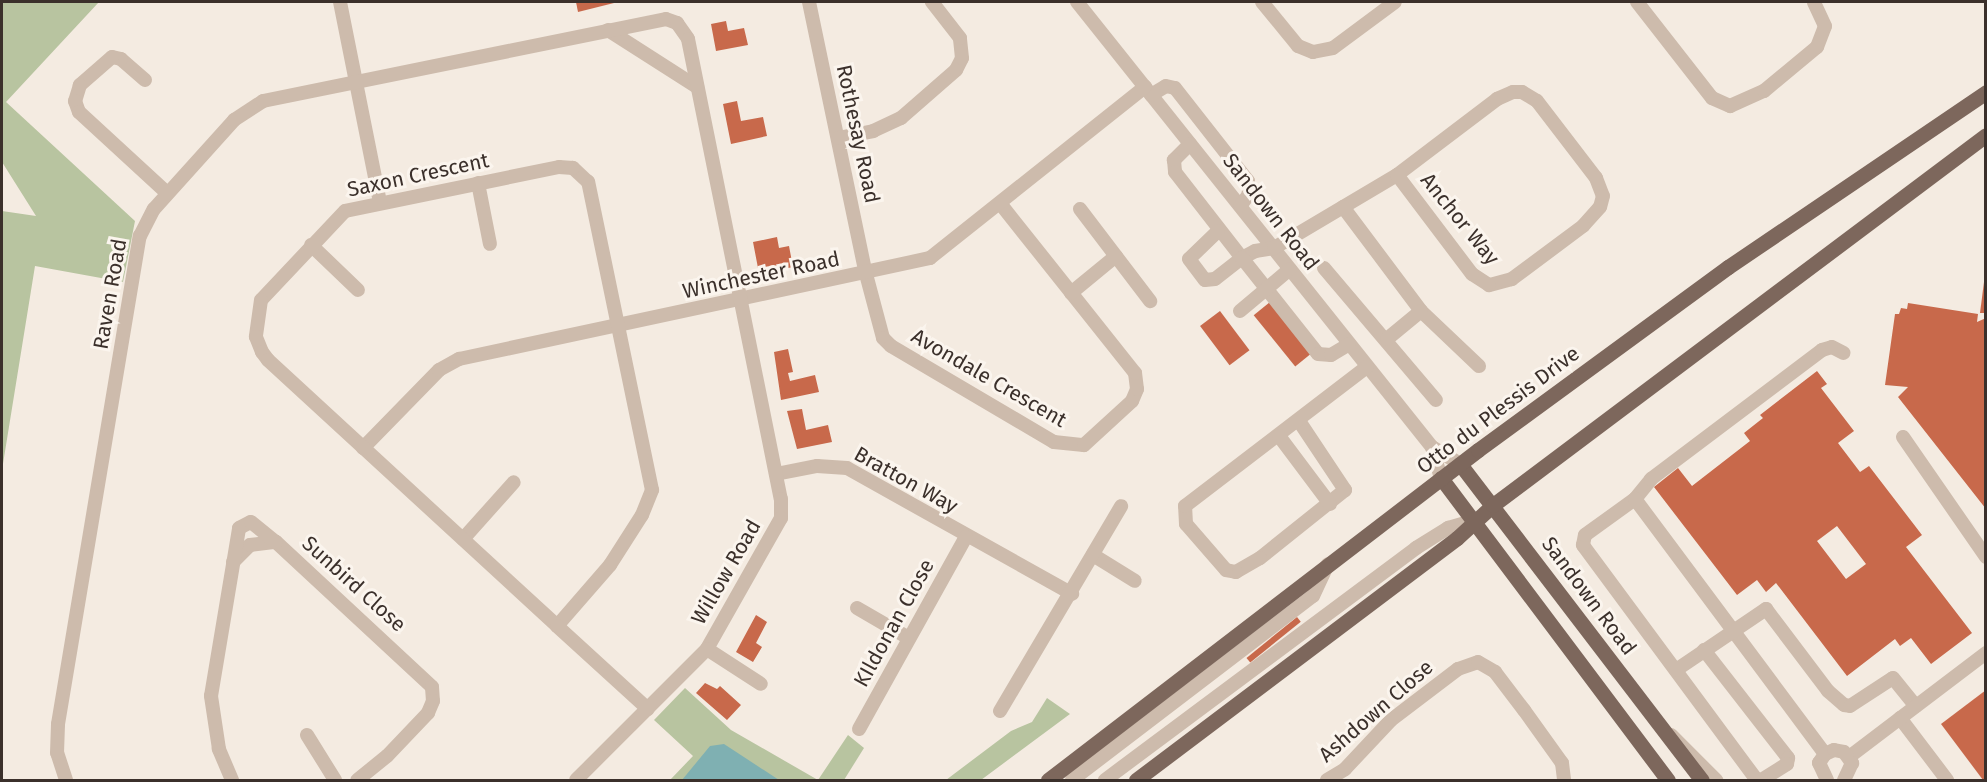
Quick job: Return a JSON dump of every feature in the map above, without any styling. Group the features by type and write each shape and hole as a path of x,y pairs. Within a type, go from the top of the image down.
{"main road":[{"name":"Otto du Plessis Drive","path":"1048,780 1460,464 1728,267 1986,92"},
{"path":"1136,780 1456,538 1493,505 1986,135"},
{"name":"Sandown Road","path":"1460,464 1702,780"},
{"name":"Sandown Road","path":"1442,478 1668,780"}],"street":[{"path":"340,2 380,203"},
{"name":"Rothesay Road","path":"809,2 866,274"},
{"path":"838,138 873,131 901,118 956,70 962,58 960,38 932,2"},
{"name":"Sandown Road","path":"1077,2 1432,447 1460,464"},
{"path":"1262,2 1298,46 1313,52 1333,48 1395,2"},
{"path":"1637,2 1712,98 1730,106 1764,91 1817,47 1825,26 1814,2"},
{"name":"Raven Road","path":"66,780 57,753 58,724 140,236 167,193 248,108 264,101 661,19 677,23 688,39 739,300"},
{"path":"608,30 697,87"},
{"path":"145,80 120,59 112,57 80,85 75,101 79,112 167,193"},
{"path":"1148,91 1172,86 1202,122 1239,168 1250,190 1241,205"},
{"name":"Winchester Road","path":"363,448 452,361 866,274 930,258 1148,91"},
{"name":"Anchor Way","path":"1218,231 1189,259 1205,280 1215,279 1255,251 1274,248 1397,175 1497,99 1522,92 1537,101 1596,178 1603,196 1600,207 1583,226 1512,279 1494,285 1472,274 1397,175"},
{"path":"1202,122 1174,160 1173,167 1218,231 1320,356 1331,355 1349,344"},
{"name":"Saxon Crescent","path":"557,626 610,566 642,516 651,490 619,326 584,176 566,166 345,212 311,244 264,295 258,309 255,337 268,360 363,448 463,539 557,626 648,709"},
{"path":"1222,184 1239,168"},
{"path":"478,183 490,244"},
{"name":"Avondale Crescent","path":"866,274 879,328 891,346 1054,442 1076,447 1091,442 1132,401 1137,383 1133,369 1000,203"},
{"path":"1343,207 1422,311 1479,366"},
{"path":"1080,209 1150,301"},
{"path":"311,244 358,290"},
{"path":"1071,293 1116,256"},
{"path":"1324,268 1387,339 1436,400"},
{"path":"1240,311 1290,269"},
{"name":"Willow Road","path":"576,780 706,649 778,527 782,508 739,300"},
{"path":"1387,339 1422,311"},
{"path":"1704,650 1787,757 1786,764 1756,779 1582,542 1585,535 1635,499 1652,479 1822,350 1832,347 1844,353"},
{"path":"1299,421 1345,486 1343,493 1260,558 1236,572 1220,567 1186,524 1185,506 1367,367"},
{"path":"1279,436 1330,504"},
{"path":"1903,437 1986,557"},
{"name":"Sandown Road","path":"1432,447 1442,478"},
{"name":"Bratton Way","path":"776,474 817,466 847,468 1010,562 1072,594"},
{"path":"463,539 514,482"},
{"path":"1635,499 1825,753 1823,777 1807,780"},
{"path":"1000,711 1072,594 1121,506"},
{"path":"1105,780 1416,548 1448,528 1473,521"},
{"path":"232,780 217,740 211,696 233,562 244,523 256,524 276,542"},
{"name":"KIldonan Close","path":"859,729 907,638 966,537"},
{"name":"Sunbird Close","path":"233,562 250,545 276,542 432,687 433,701 428,713 387,756 357,780"},
{"path":"1093,555 1135,581"},
{"path":"1072,780 1313,596 1328,564"},
{"path":"857,608 907,638"},
{"path":"1676,670 1766,609 1828,691 1844,705 1850,705 1893,678 1916,706"},
{"path":"706,649 761,684"},
{"path":"1849,757 1986,653"},
{"name":"Ashdown Close","path":"1327,780 1345,769 1391,720 1458,669 1478,662 1495,672 1524,710 1562,763 1564,780"},
{"path":"1900,718 1947,780"},
{"path":"1665,731 1695,755 1716,780"},
{"path":"307,735 335,780"},
{"path":"1825,753 1838,750 1849,757 1852,770 1844,780"}],"green space":[{"path":"2,2 99,2 6,102 135,221 123,282 35,266 2,470 2,211 36,216 2,162"},
{"path":"685,688 731,730 818,780 670,780 693,756 654,720"},
{"path":"1047,698 1070,714 981,780 946,780 1011,731 1032,722"},
{"path":"848,735 864,748 844,780 818,780"}],"water":[{"path":"724,744 779,780 682,780 710,746"}],"building":[{"path":"576,2 614,2 614,3 578,12"},
{"path":"726,21 728,31 744,28 748,45 716,51 711,24"},
{"path":"737,101 741,121 763,117 767,136 731,144 723,104"},
{"path":"777,237 779,248 789,246 793,267 765,273 764,266 758,268 753,242"},
{"path":"1984,282 1986,282 1986,313 1980,313"},
{"path":"1270,302 1312,353 1295,367 1254,315"},
{"path":"1908,303 1978,314 1977,322 1986,318 1986,509 1898,397 1908,387 1885,385 1895,314 1899,314 1901,308 1907,309"},
{"path":"1220,311 1249,350 1230,365 1200,326"},
{"path":"788,349 793,372 788,373 790,381 815,375 819,392 781,400 774,352"},
{"path":"1817,371 1827,384 1821,388 1854,431 1838,443 1860,472 1869,466 1922,535 1906,547 1972,633 1931,664 1911,638 1900,646 1895,639 1847,676 1776,583 1766,592 1757,580 1737,595 1654,487 1678,468 1692,486 1750,441 1744,433 1763,418 1760,415","holes":["1837,526 1866,564 1846,579 1817,541"]},
{"path":"802,409 806,430 828,425 832,442 797,449 787,411"},
{"path":"756,615 767,622 756,643 762,647 753,662 736,652"},
{"path":"1297,617 1301,622 1250,663 1246,658"},
{"path":"705,683 717,689 720,686 741,705 727,720 696,693"},
{"path":"1986,690 1986,780 1983,780 1941,724"}]}
